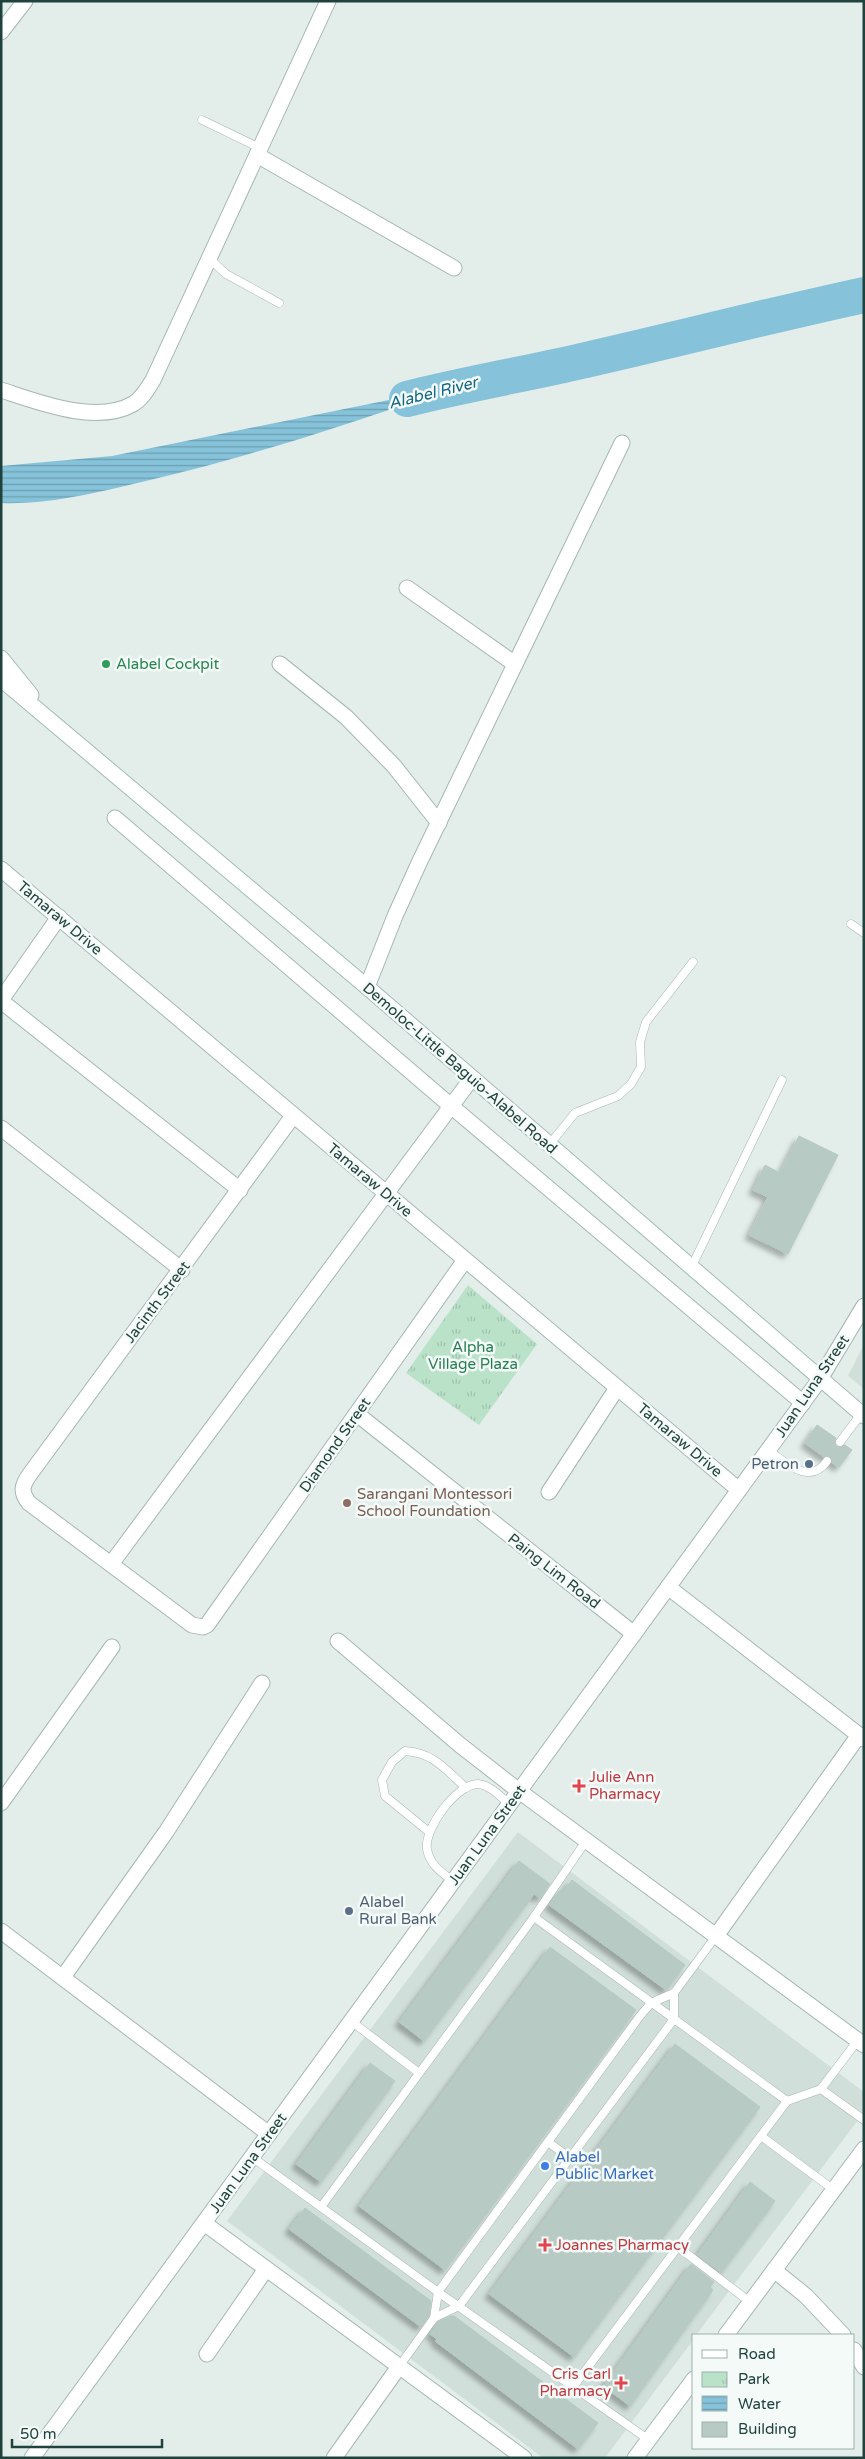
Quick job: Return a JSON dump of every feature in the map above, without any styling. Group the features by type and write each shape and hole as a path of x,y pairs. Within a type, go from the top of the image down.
{"street":[{"path":"1,32 25,1"},
{"path":"1,390 68,410 116,409 133,404 153,380 328,1"},
{"path":"259,152 454,268"},
{"path":"367,987 395,916 515,664 564,568 622,443"},
{"path":"407,588 515,664"},
{"name":"Demoloc-Little Baguio-Alabel Road","path":"1,658 54,724"},
{"path":"280,664 346,717 394,766 440,823"},
{"name":"Demoloc-Little Baguio-Alabel Road","path":"1,679 367,987 862,1415"},
{"path":"115,818 451,1106 803,1402"},
{"name":"Tamaraw Drive","path":"1,869 739,1490"},
{"path":"59,917 1,1000 240,1190"},
{"path":"111,1564 472,1078"},
{"name":"Jacinth Street","path":"111,1564 29,1503 22,1489 30,1474 294,1116"},
{"path":"1,1128 182,1270"},
{"name":"Diamond Street","path":"111,1564 192,1625 203,1627 211,1621 465,1260"},
{"name":"Juan Luna Street","path":"32,2458 820,1379 864,1306"},
{"path":"549,1492 617,1388"},
{"name":"Paing Lim Road","path":"357,1414 634,1634"},
{"path":"668,1588 861,1737 716,1936"},
{"path":"338,1641 460,1745 498,1784 519,1791 861,2042"},
{"path":"1,1803 112,1647"},
{"path":"63,1977 166,1832 262,1683"},
{"path":"1,1931 269,2134"},
{"path":"727,2334 864,2149"},
{"path":"204,2223 398,2368 524,2458"},
{"path":"207,2354 266,2269"},
{"path":"774,2270 806,2296 842,2334"},
{"path":"855,2352 864,2367"},
{"path":"334,2458 398,2368"},
{"path":"637,2457 692,2382"}],"lane":[{"path":"202,120 259,152"},
{"path":"209,258 226,274 279,303"},
{"path":"851,924 864,933"},
{"path":"549,1145 575,1114 618,1096 632,1084 641,1067 640,1042 646,1022 693,962"},
{"path":"691,1268 782,1080"},
{"path":"840,1442 862,1415"},
{"path":"768,1450 799,1471 812,1473 822,1469 828,1461"},
{"path":"429,1832 385,1796 382,1780 392,1762 405,1751 421,1752 434,1759 466,1788"},
{"path":"453,1882 434,1867 427,1849 429,1832 453,1796 466,1788 478,1784 498,1784 510,1805"},
{"path":"321,2207 534,1917 586,1841"},
{"path":"534,1917 787,2101"},
{"path":"398,2368 434,2318 438,2292 548,2142 651,2003 674,1993 716,1936"},
{"path":"434,2318 459,2306 674,2019 674,1993"},
{"path":"350,2021 419,2073"},
{"path":"573,2387 787,2101 821,2089 861,2042"},
{"path":"821,2089 864,2120"},
{"path":"760,2136 834,2190"},
{"path":"548,2142 570,2158"},
{"path":"252,2157 438,2292 649,2440"},
{"path":"678,2247 750,2302"}],"shaded area":[{"path":"864,1344 864,1389 848,1376"},
{"name":"Alabel Public Market","path":"518,1832 864,2092 864,2112 697,2334 692,2334 692,2342 605,2458 543,2458 227,2221"}],"green space":[{"name":"Alpha Village Plaza","path":"468,1285 537,1344 479,1425 406,1373"}],"water":[{"path":"458,386 306,437 189,470 114,489 58,500 1,503 1,466 112,456"}],"building":[{"path":"799,1136 838,1155 788,1254 749,1235 768,1197 753,1190 765,1165 780,1173"},
{"path":"817,1425 836,1438 835,1444 837,1447 845,1445 852,1450 839,1467 832,1463 830,1457 824,1457 805,1443"},
{"path":"519,1861 550,1884 540,1898 534,1894 424,2041 399,2022"},
{"path":"572,1880 685,1965 666,1990 549,1905 559,1891 562,1893"},
{"path":"550,1947 636,2010 445,2270 359,2206"},
{"path":"675,2044 760,2107 574,2357 489,2294"},
{"path":"370,2063 395,2081 321,2182 296,2164"},
{"path":"750,2182 775,2201 721,2273 697,2255"},
{"path":"305,2208 431,2301 429,2316 421,2327 289,2229"},
{"path":"691,2264 714,2282 710,2287 713,2290 630,2406 603,2386"},
{"path":"454,2316 598,2423 578,2449 435,2341 437,2339 430,2334 438,2322"}],"waterway":[{"name":"Alabel River","path":"407,399 586,360 864,295"}],"place":[{"name":"Alabel Cockpit","path":"106,664"},
{"name":"Petron","path":"809,1464"},
{"name":"Sarangani Montessori School Foundation","path":"347,1503"},
{"name":"Julie Ann Pharmacy","path":"579,1786"},
{"name":"Alabel Rural Bank","path":"349,1911"},
{"name":"Alabel Public Market","path":"545,2166"},
{"name":"Joannes Pharmacy","path":"545,2245"},
{"name":"Cris Carl Pharmacy","path":"621,2383"}]}
